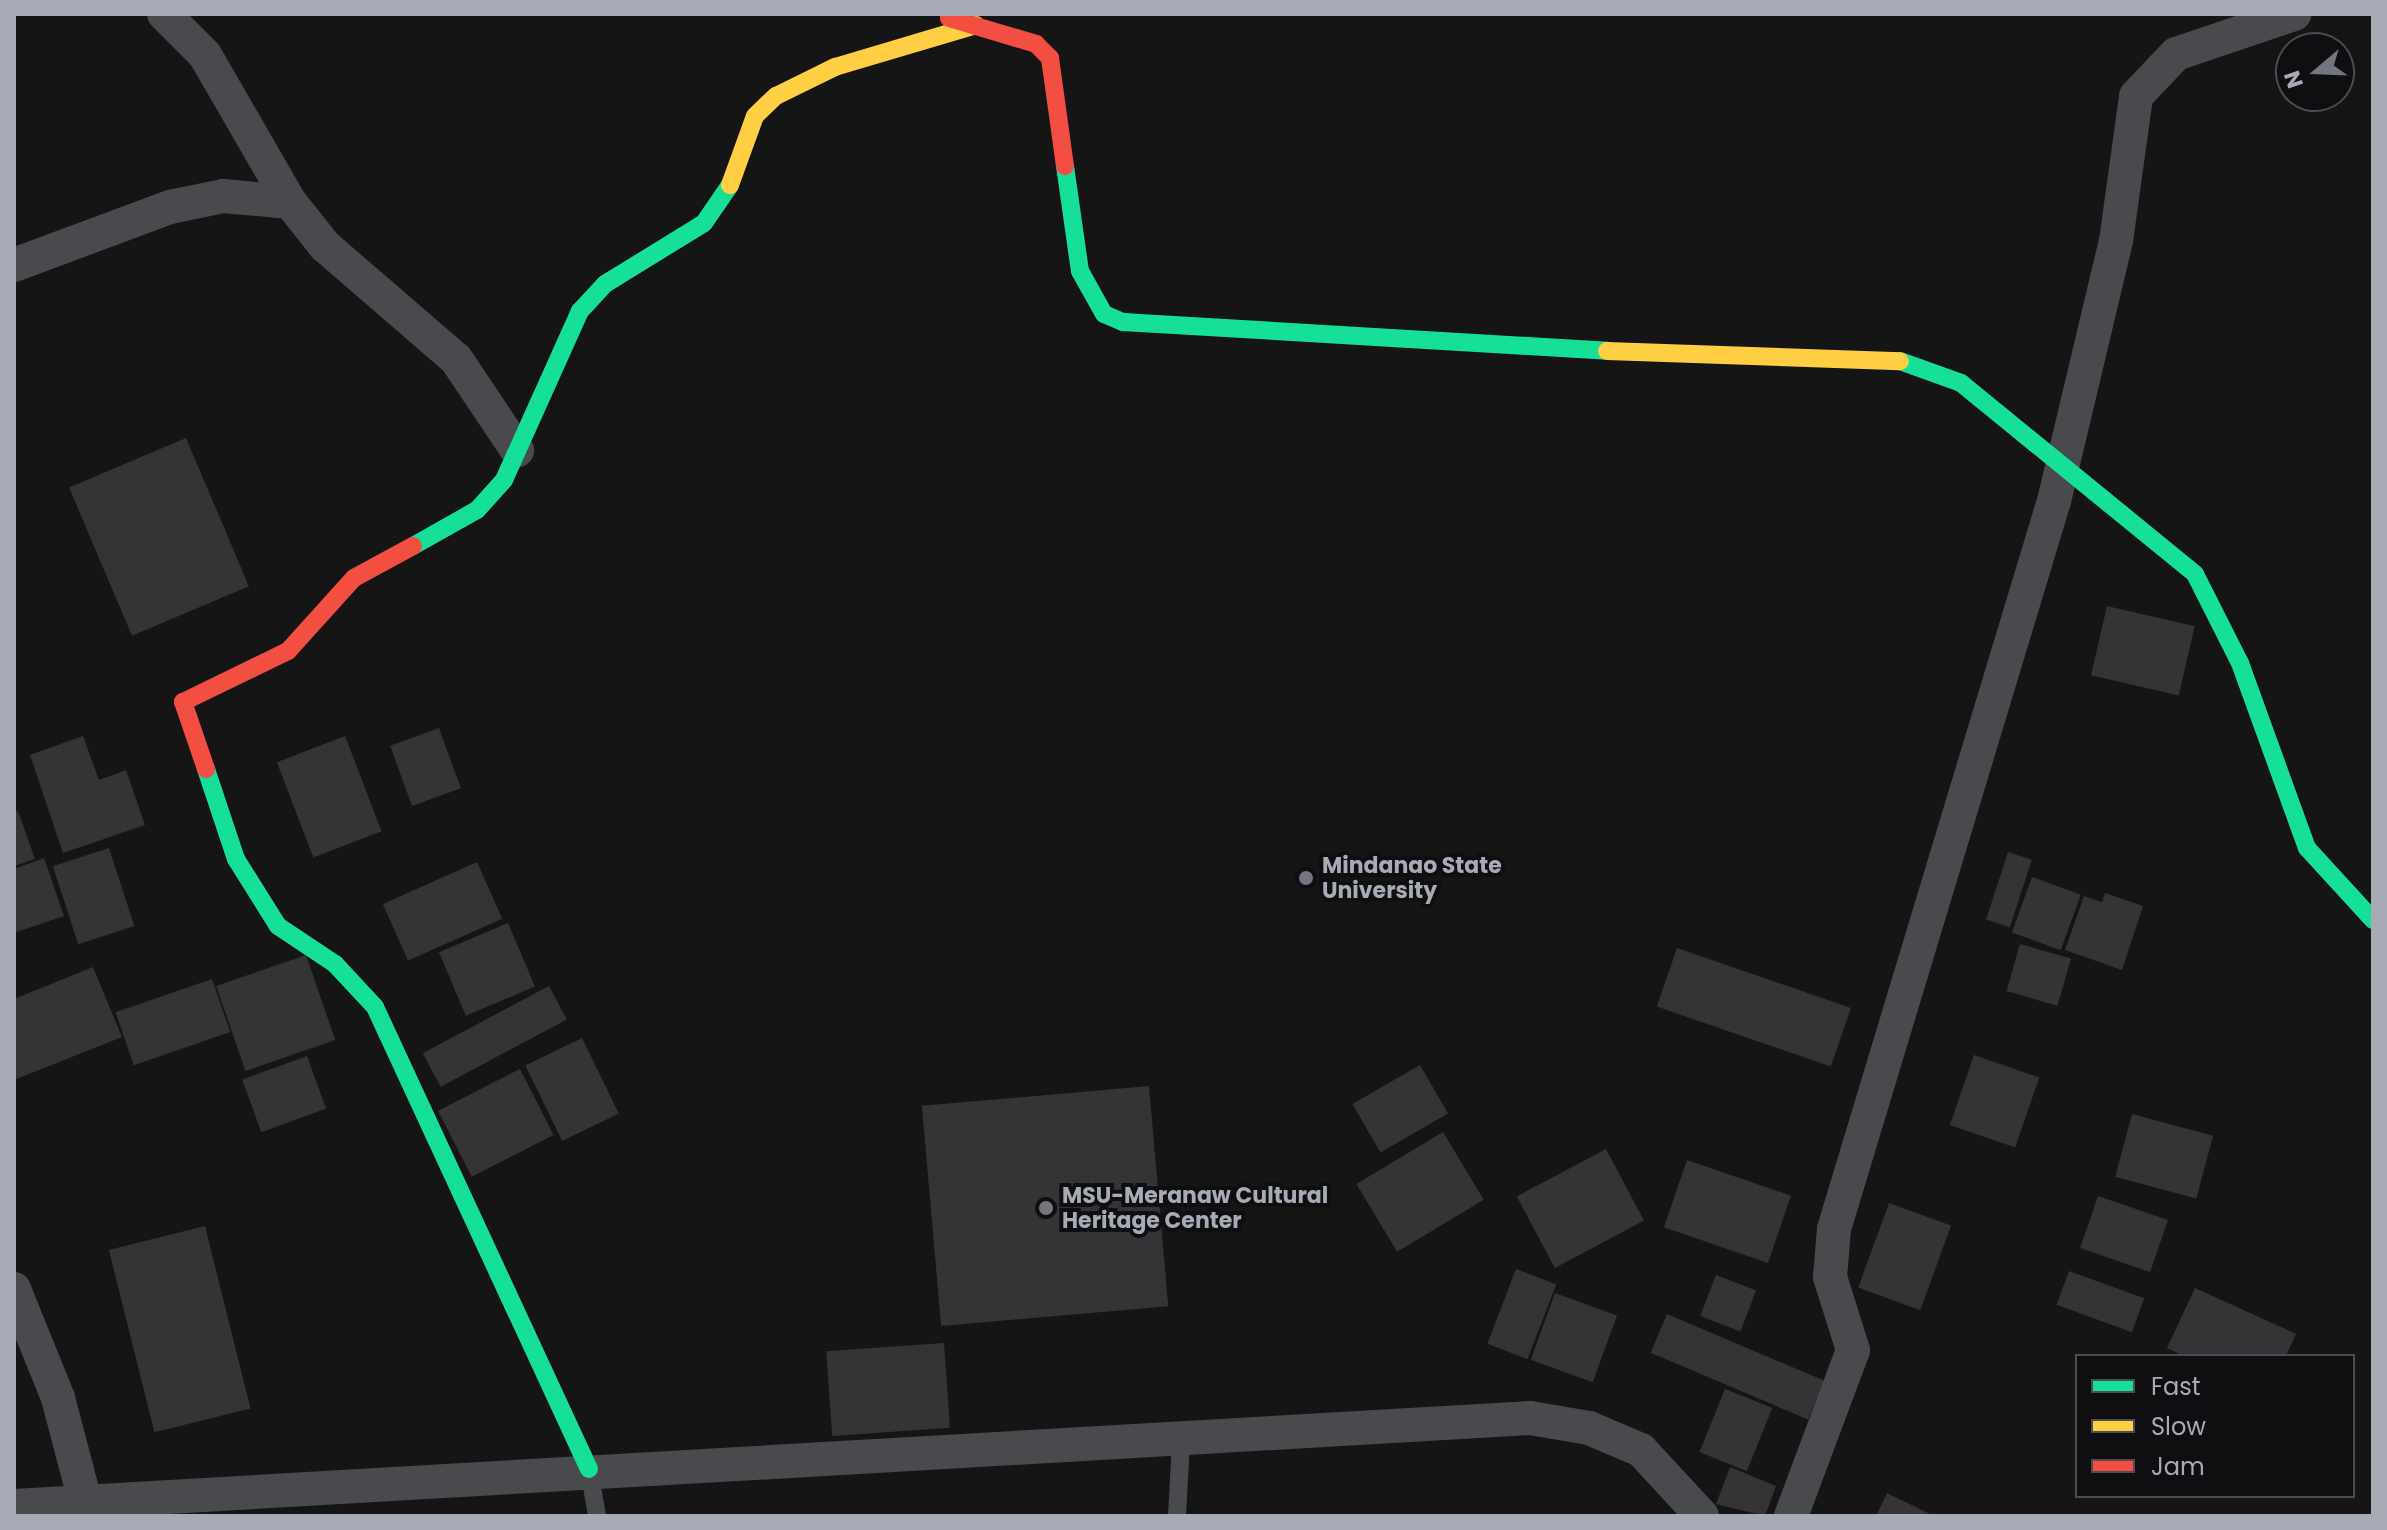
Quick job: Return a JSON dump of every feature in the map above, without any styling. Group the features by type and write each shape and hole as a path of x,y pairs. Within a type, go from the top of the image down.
{"street":[{"path":"164,14 205,55 243,110 290,202 325,246 456,359 517,450"},
{"path":"931,14 1036,44 1050,58 1080,271 1104,314 1123,322 1497,349 1866,355 1922,365 1961,383 2195,574 2240,663 2307,848 2373,920"},
{"path":"1791,1516 1853,1350 1829,1260 1856,1144 2099,327 2136,96 2176,54 2294,14"},
{"path":"589,1469 520,1306 375,1007 260,904 182,712 194,695 288,651 354,578 477,510 504,480 580,311 605,284 704,223 725,199 755,116 776,96 835,67 976,25"},
{"path":"14,265 170,207 223,196 290,202"},
{"path":"14,1289 58,1398 85,1501"},
{"path":"14,1506 85,1501 202,1504 589,1469 1181,1442 1530,1418 1589,1428 1641,1450 1702,1516"}],"lane":[{"path":"1177,1516 1181,1442"},
{"path":"589,1469 597,1516"}],"building":[{"path":"186,438 249,586 132,636 69,488"},
{"path":"2107,606 2195,626 2179,695 2091,675"},
{"path":"439,728 461,788 412,806 390,746"},
{"path":"83,736 99,780 126,770 145,825 63,853 30,755"},
{"path":"345,736 382,831 313,857 277,762"},
{"path":"18,811 35,859 14,866 14,812"},
{"path":"109,848 134,926 78,944 53,866"},
{"path":"2008,852 2032,860 2010,927 1986,920"},
{"path":"44,858 64,916 14,933 14,869"},
{"path":"477,862 502,919 408,961 383,904"},
{"path":"2032,877 2081,895 2061,950 2012,932"},
{"path":"2105,893 2143,906 2122,970 2065,950 2084,896 2102,902"},
{"path":"508,923 535,987 466,1016 439,952"},
{"path":"2020,944 2071,959 2057,1006 2006,991"},
{"path":"1677,948 1851,1008 1831,1067 1657,1007"},
{"path":"306,955 335,1040 245,1071 216,986"},
{"path":"93,967 122,1037 14,1080 14,999"},
{"path":"212,979 230,1032 134,1065 116,1012"},
{"path":"549,986 567,1020 441,1087 423,1053"},
{"path":"582,1038 619,1113 562,1141 525,1066"},
{"path":"1974,1055 2039,1077 2015,1147 1950,1125"},
{"path":"307,1056 326,1109 261,1132 242,1080"},
{"path":"1420,1065 1448,1113 1380,1152 1352,1104"},
{"path":"520,1069 554,1135 472,1177 438,1111"},
{"name":"MSU-Meranaw Cultural Heritage Center","path":"1149,1086 1168,1306 941,1326 922,1106"},
{"path":"2132,1114 2213,1136 2196,1199 2115,1177"},
{"path":"1443,1132 1484,1200 1397,1252 1356,1184"},
{"path":"1606,1149 1644,1221 1555,1268 1517,1196"},
{"path":"1687,1160 1791,1196 1768,1263 1664,1227"},
{"path":"2098,1196 2168,1220 2150,1272 2080,1248"},
{"path":"1889,1203 1951,1226 1920,1310 1858,1288"},
{"path":"205,1226 250,1408 154,1432 109,1250"},
{"path":"1516,1269 1556,1284 1527,1359 1487,1344"},
{"path":"2069,1271 2144,1298 2132,1332 2057,1305"},
{"path":"1716,1275 1756,1290 1740,1331 1700,1316"},
{"path":"2195,1288 2296,1334 2287,1354 2180,1354 2167,1348"},
{"path":"1555,1293 1617,1316 1593,1382 1531,1360"},
{"path":"1667,1314 1824,1381 1808,1419 1651,1353"},
{"path":"944,1343 950,1428 832,1436 826,1351"},
{"path":"1725,1389 1772,1408 1747,1471 1700,1452"},
{"path":"1730,1467 1776,1486 1765,1516 1716,1504"},
{"path":"1887,1493 1934,1516 1876,1516"}],"traffic: fast":[{"path":"1065,166 1080,271 1104,314 1123,322 1607,351"},
{"path":"413,546 477,510 504,480 580,311 605,284 704,223 730,185"},
{"path":"1900,361 1961,383 2195,574 2240,663 2307,848 2373,920"},
{"path":"206,769 236,859 278,926 335,964 375,1007 589,1469"}],"traffic: slow":[{"path":"730,185 755,116 776,96 835,67 976,25"},
{"path":"1607,351 1900,361"}],"traffic: jam":[{"path":"949,18 1036,44 1050,58 1065,166"},
{"path":"206,769 183,702 288,651 354,578 413,546"}],"place":[{"name":"Mindanao State University","path":"1306,878"},
{"name":"MSU-Meranaw Cultural Heritage Center","path":"1046,1208"}]}
